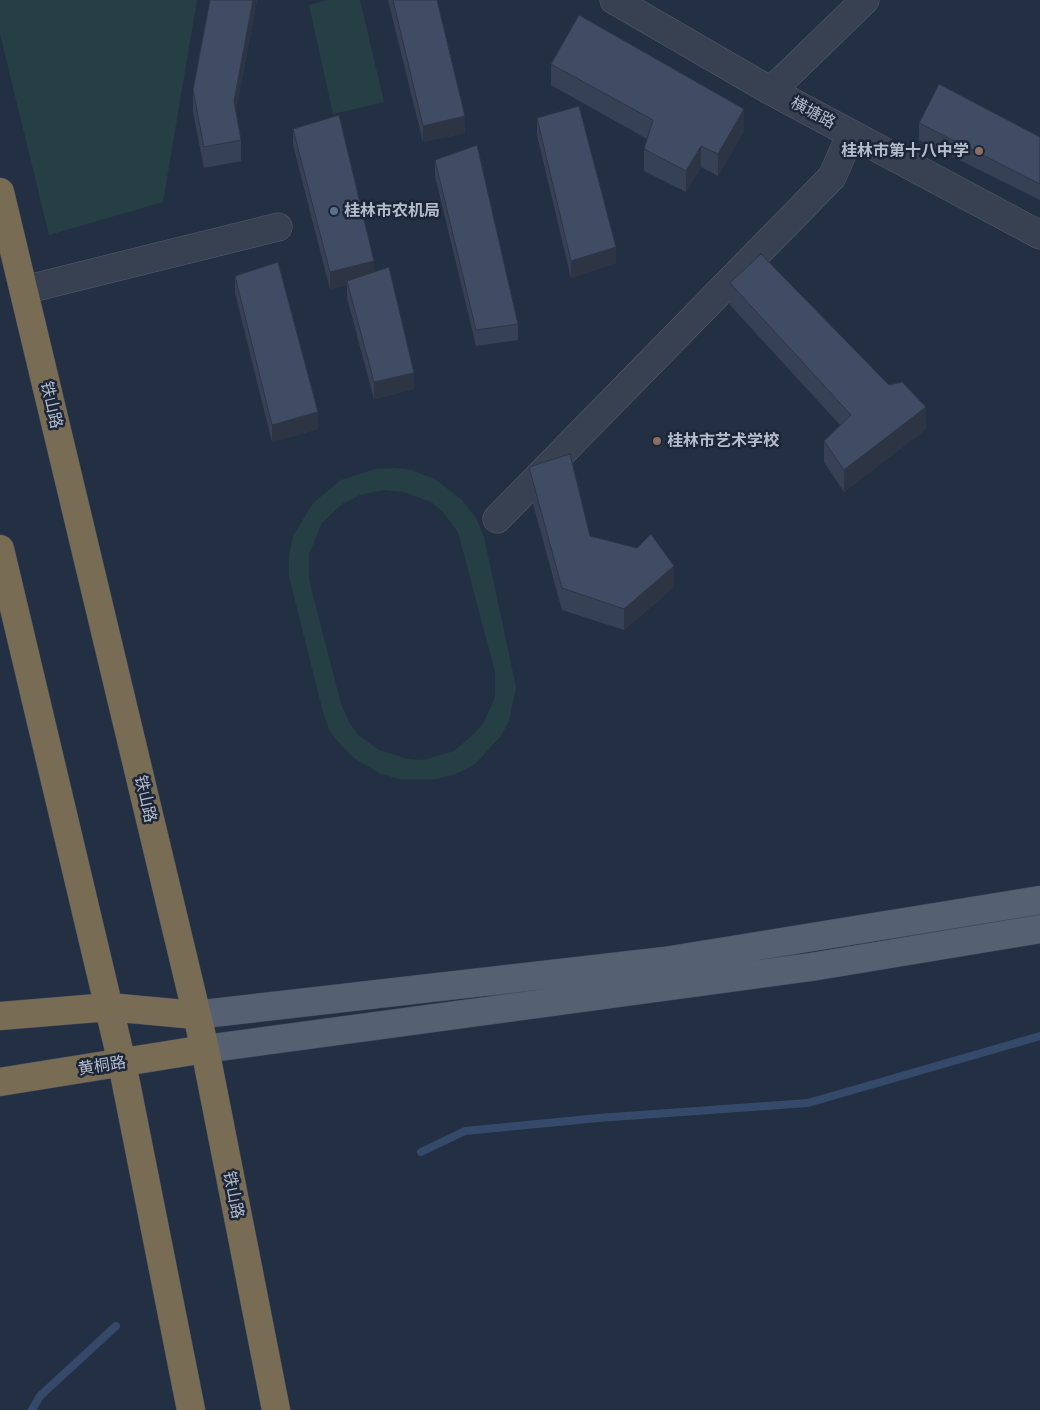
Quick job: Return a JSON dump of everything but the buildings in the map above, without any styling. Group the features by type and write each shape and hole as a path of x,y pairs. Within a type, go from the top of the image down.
{"highway":[{"name":"铁山路","path":"0,192 195,1015 205,1049 276,1410"},
{"path":"0,549 122,1063 191,1410"},
{"path":"0,1016 109,1007 195,1015"},
{"name":"黄桐路","path":"0,1082 205,1049"}],"main road":[{"path":"195,1015 665,961 1040,900"},
{"path":"205,1049 811,966 1040,929"}],"street":[{"name":"横塘路","path":"614,0 771,90 1040,235"},
{"path":"771,90 865,0"},
{"path":"497,519 832,178 852,134"},
{"path":"24,290 278,227"}],"green space":[{"path":"0,0 197,0 163,202 49,235 0,34"},
{"path":"328,0 360,0 384,102 333,114 309,5"},
{"path":"395,468 411,470 435,479 462,500 476,518 484,537 516,687 509,721 501,736 475,764 458,773 437,779 400,779 381,774 354,758 329,730 289,576 289,556 293,536 313,503 341,480 375,469","holes":["383,490 404,492 431,502 442,511 458,532 495,672 495,697 484,722 474,734 454,751 423,760 408,759 379,750 359,736 350,724 341,704 309,580 309,554 322,523 342,504 360,495"]}],"waterway":[{"path":"421,1152 465,1131 599,1118 808,1103 1040,1036"},
{"path":"32,1410 40,1396 116,1326"}],"place":[{"name":"桂林市第十八中学","path":"979,151"},
{"name":"桂林市农机局","path":"334,211"},
{"name":"桂林市艺术学校","path":"657,441"}]}
